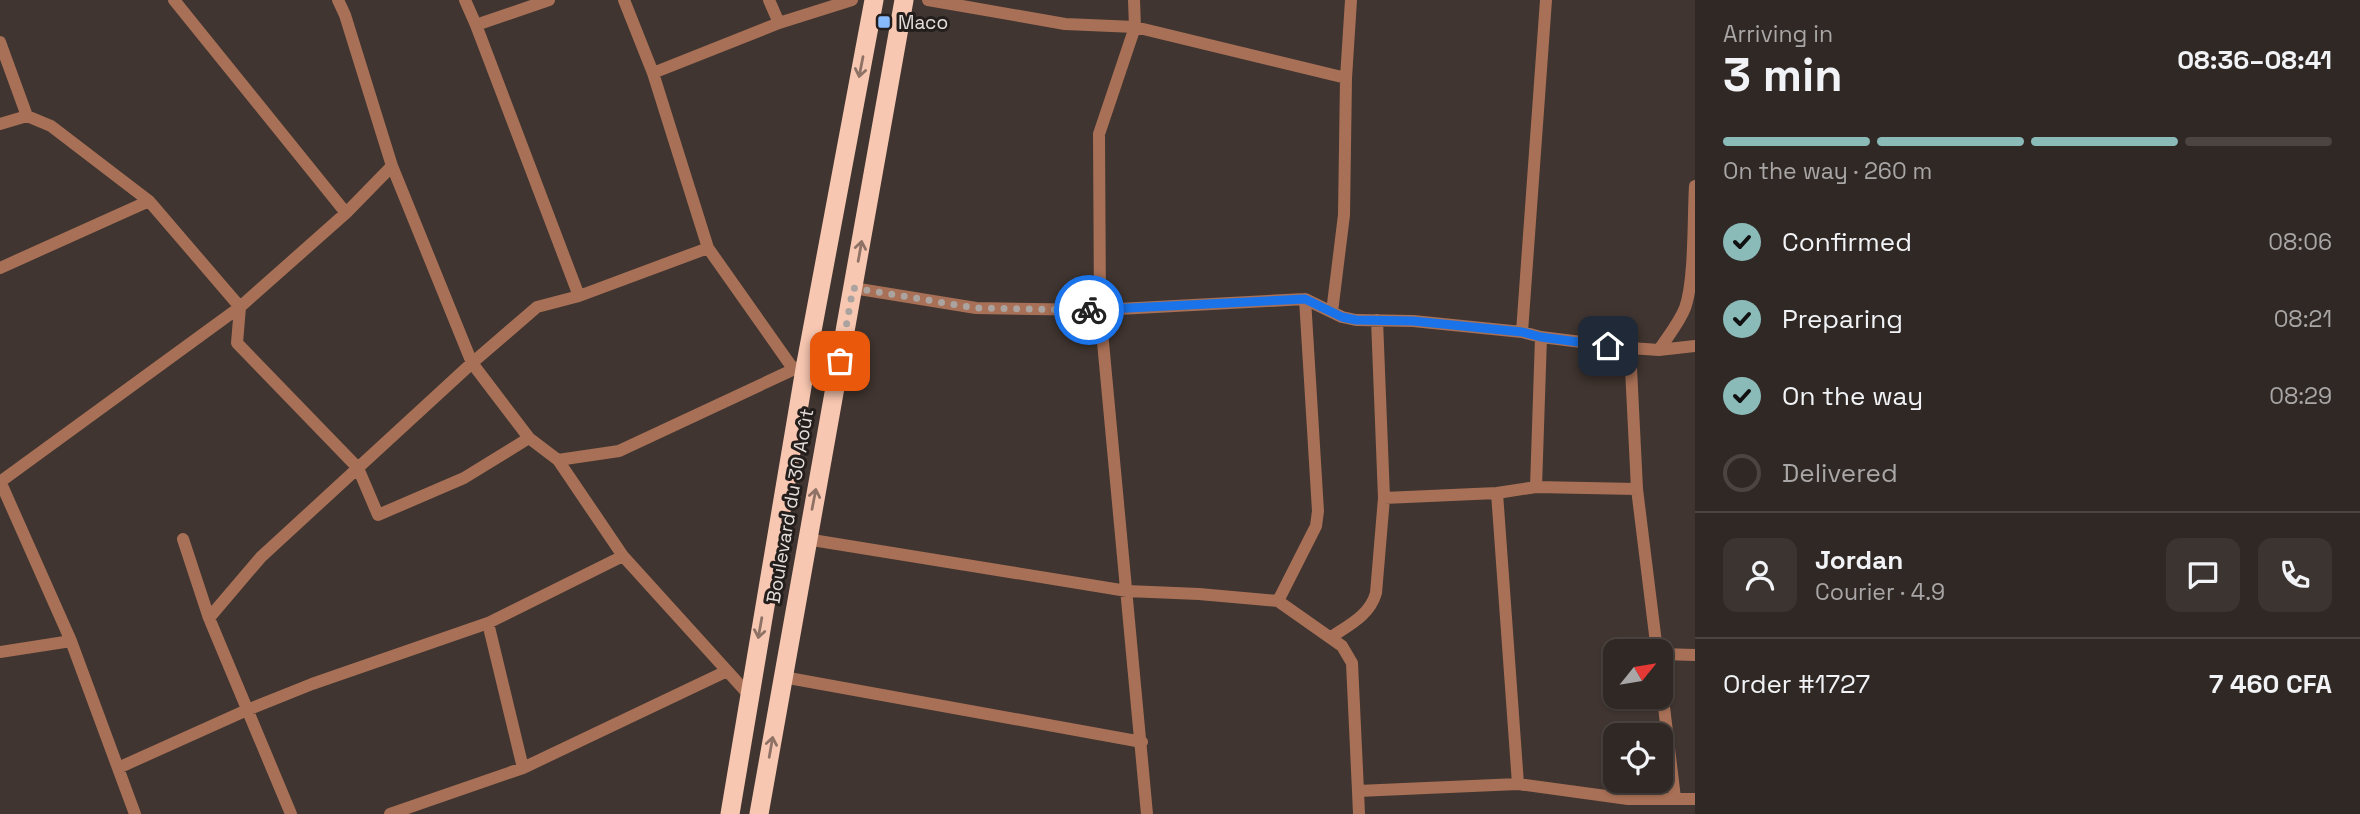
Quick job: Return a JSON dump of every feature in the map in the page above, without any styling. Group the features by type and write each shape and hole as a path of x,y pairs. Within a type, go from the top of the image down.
{"highway":[{"name":"Boulevard du 30 Août","path":"730,814 800,366 874,0"},
{"name":"Boulevard du 30 Août","path":"759,814 904,0"}],"street":[{"path":"174,0 346,213"},
{"path":"338,0 392,166 472,363 528,438 558,460 623,556 749,695"},
{"path":"464,0 477,25 579,296"},
{"path":"477,25 549,0"},
{"path":"558,460 619,450 800,366 708,248 653,73 624,0"},
{"path":"769,0 779,23"},
{"path":"653,73 779,23 852,0"},
{"path":"928,0 1065,24 1135,27 1346,78"},
{"path":"1134,0 1135,27 1099,134 1100,310 1147,814"},
{"path":"1332,312 1344,215 1346,78 1351,0"},
{"path":"1522,332 1546,0"},
{"path":"0,42 27,116"},
{"path":"0,124 27,116 51,126 149,201 240,307 237,343 358,468 378,515 464,478 528,438"},
{"path":"135,814 71,641 0,482 240,307 346,213 392,166"},
{"path":"1659,350 1686,304 1695,186"},
{"path":"0,268 149,201"},
{"path":"209,618 261,557 472,363 537,307 579,296 708,248"},
{"path":"853,288 976,308 1100,310 1305,299 1349,319 1413,321 1522,332 1541,337 1630,348 1659,350 1695,346"},
{"path":"1278,601 1313,534 1318,511 1305,299"},
{"path":"1331,637 1359,618 1373,604 1376,593 1384,498 1377,320"},
{"path":"1536,487 1541,337"},
{"path":"1630,348 1637,489 1657,639"},
{"path":"1384,498 1496,493 1536,487 1637,489"},
{"path":"1496,493 1518,785"},
{"path":"183,539 209,618 292,814"},
{"path":"806,539 1127,591 1278,601 1331,637 1347,652 1352,663 1359,814"},
{"path":"118,768 312,684 488,622 623,556"},
{"path":"488,622 523,768"},
{"path":"0,652 71,641"},
{"path":"1673,653 1695,655"},
{"path":"390,814 523,768 727,671"},
{"path":"783,677 1142,742"},
{"path":"1664,709 1675,798"},
{"path":"1359,791 1518,785 1628,799 1695,799"}],"way so far":[{"path":"840,361 853,288 976,308 1089,310"}],"place":[{"name":"Maco","path":"884,22"}],"route":[{"path":"1089,310 1305,299 1342,317 1356,320 1413,321 1522,332 1608,346"}]}
